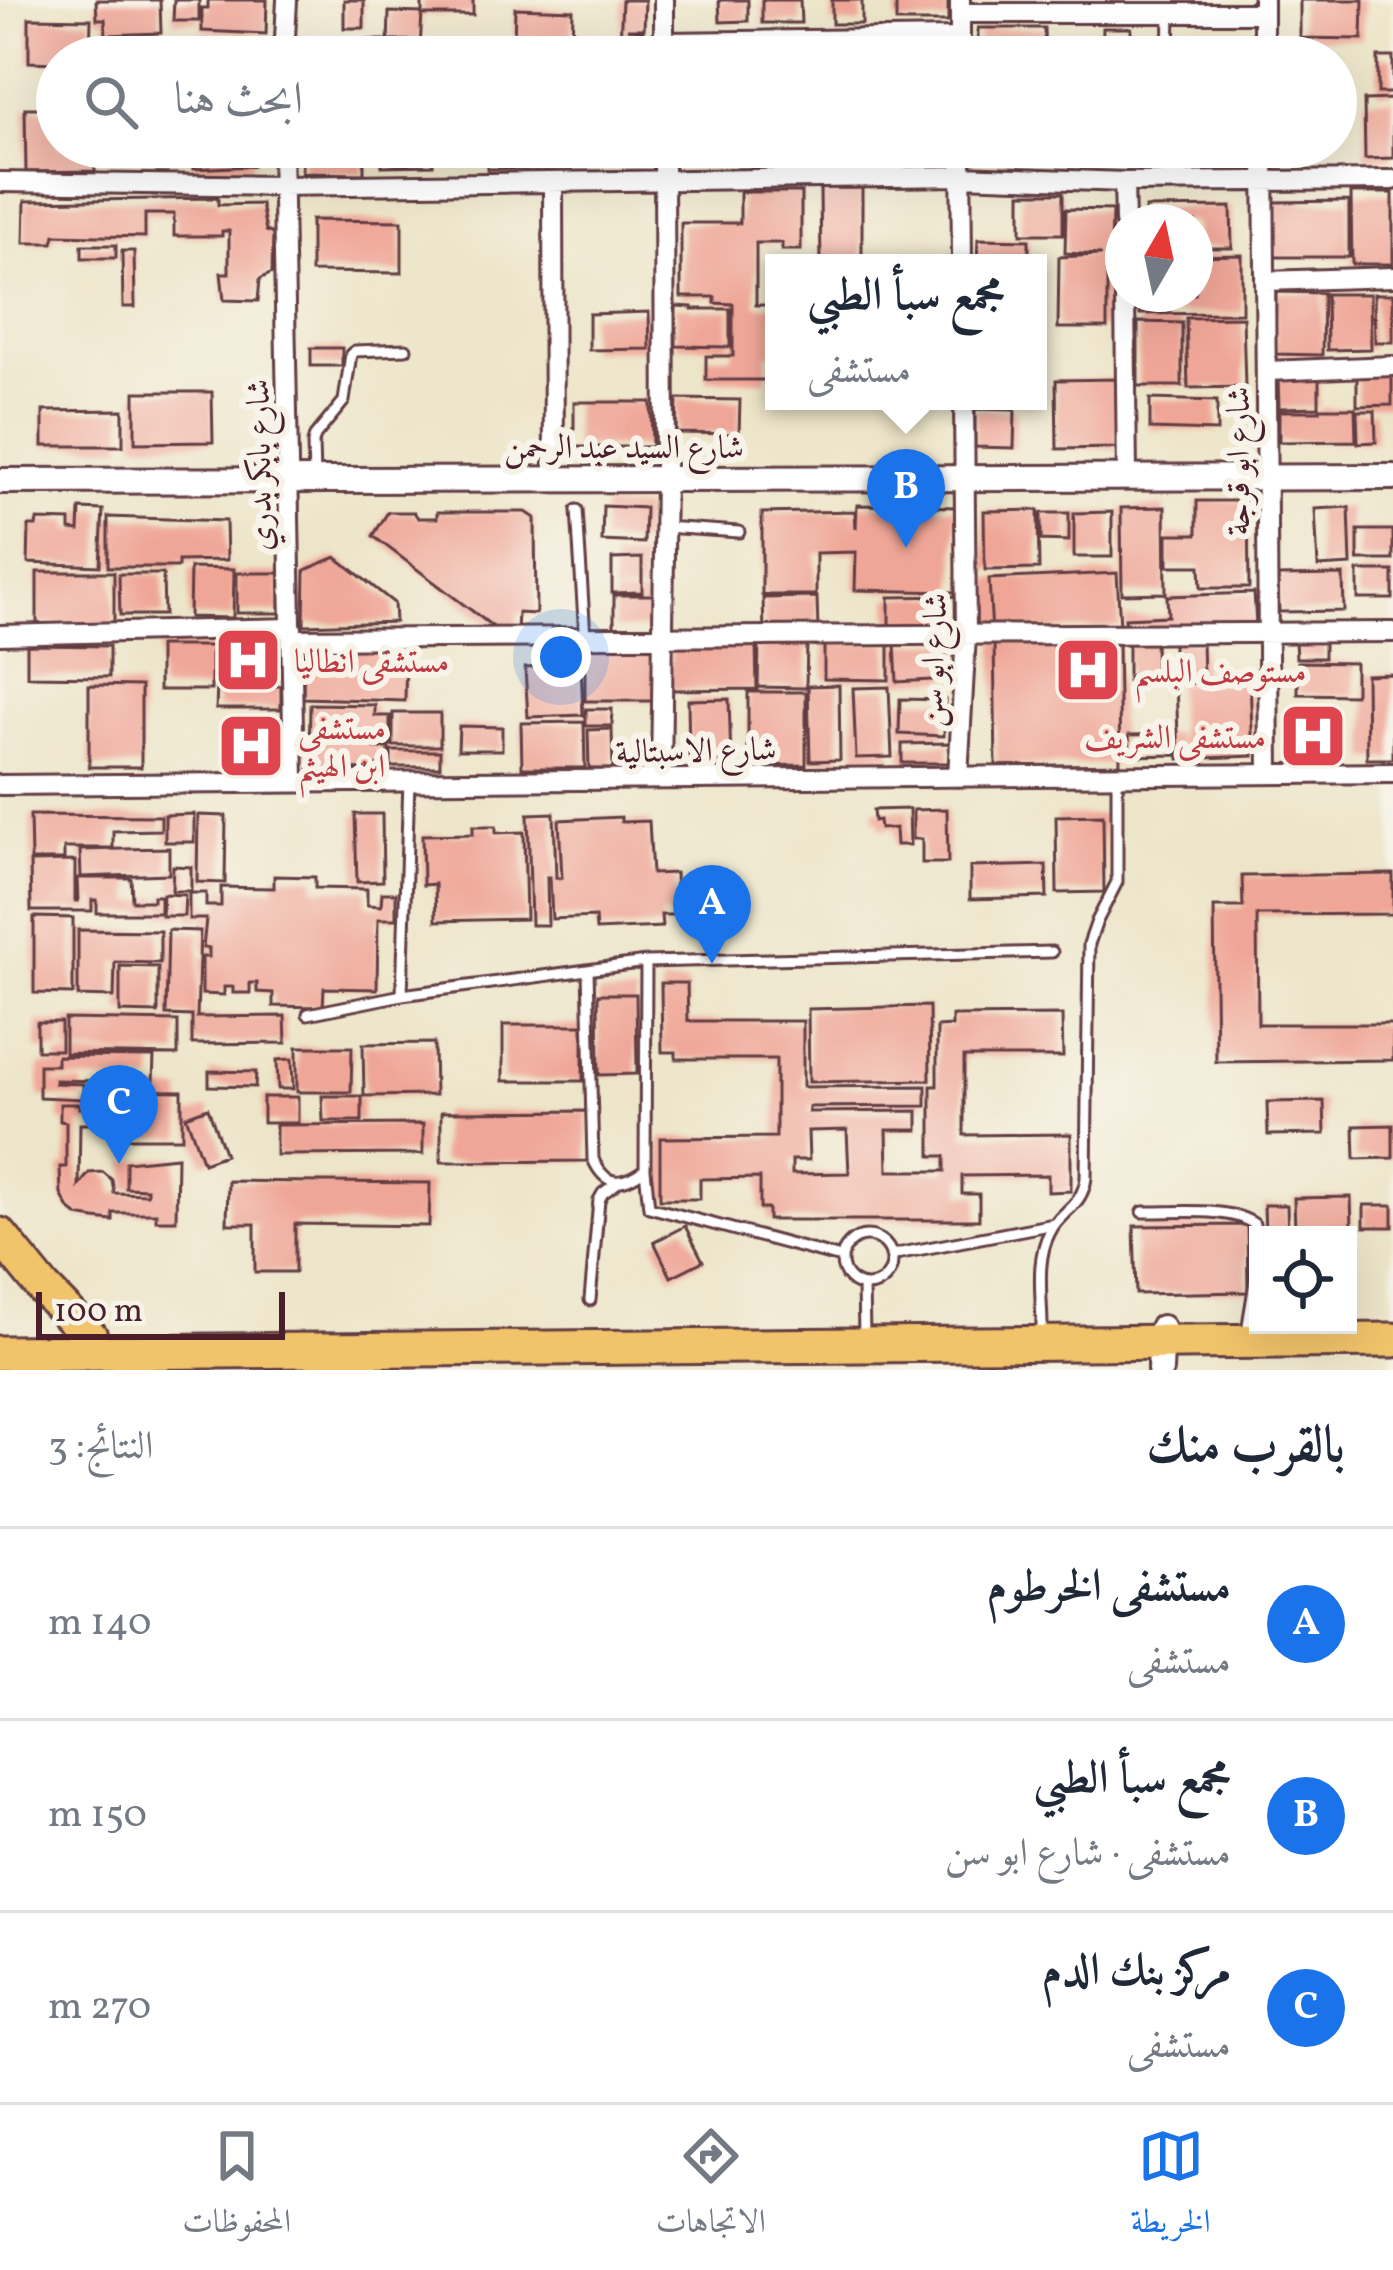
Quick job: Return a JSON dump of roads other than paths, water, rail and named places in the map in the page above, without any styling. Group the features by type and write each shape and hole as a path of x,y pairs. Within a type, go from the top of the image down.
{"highway":[{"path":"0,1235 90,1336"},
{"path":"0,1353 37,1361 256,1361 592,1325 1116,1342 1165,1354"},
{"path":"1357,1325 1393,1325"},
{"path":"864,1336 1042,1327 1165,1354 1247,1334 1393,1340"},
{"path":"0,1333 422,1340"}],"street":[{"path":"286,36 287,0"},
{"path":"664,0 664,36"},
{"path":"960,7 1170,13 1263,6"},
{"name":"شارع بابكر بدري","path":"281,168 302,481 292,634 295,782"},
{"path":"661,779 663,168"},
{"path":"961,168 962,254"},
{"name":"شارع ابو قرجة","path":"1264,168 1269,774"},
{"path":"0,182 281,187 961,176 1124,182 1393,180"},
{"path":"553,182 554,478"},
{"path":"1124,182 1125,204"},
{"path":"1265,281 1393,277"},
{"path":"1125,312 1126,478"},
{"path":"1267,371 1393,366"},
{"name":"شارع ابو سن","path":"958,777 966,635 964,410"},
{"name":"شارع السيد عبد الرحمن","path":"0,481 1393,477"},
{"path":"0,635 1393,632"},
{"name":"شارع الاسبتالية","path":"0,785 1393,773"}],"lane":[{"path":"1169,36 1170,13"},
{"path":"302,481 315,436 344,401 352,354 406,349"},
{"path":"578,511 585,637"},
{"path":"664,527 739,532"},
{"path":"1042,1327 1043,1248 1054,1224 1084,1192 1087,1178 1089,944 1117,882 1117,776"},
{"path":"403,995 410,782"},
{"path":"308,1014 403,995 646,962 1052,952"},
{"path":"646,962 644,1169 649,1207 842,1258"},
{"path":"588,970 593,1159 598,1170 616,1183 644,1169"},
{"path":"592,1325 599,1200 616,1183"},
{"path":"1143,1212 1222,1214 1244,1217 1253,1224 1256,1262 1247,1334"},
{"path":"891,1255 1054,1224"},
{"path":"860,1237 879,1240 891,1255 889,1274 873,1286 863,1287 847,1277 844,1249 860,1237"},
{"path":"863,1287 864,1336"}],"place":[{"name":"مجمع سبأ الطبي","path":"906,548"},
{"name":"مستشفى انطاليا","path":"248,660"},
{"name":"مستوصف البلسم","path":"1088,670"},
{"name":"مستشفى الشريف","path":"1313,736"},
{"name":"مستشفى ابن الهيثم","path":"251,746"},
{"name":"مستشفى الخرطوم","path":"712,964"},
{"name":"مركز بنك الدم","path":"119,1164"}]}
